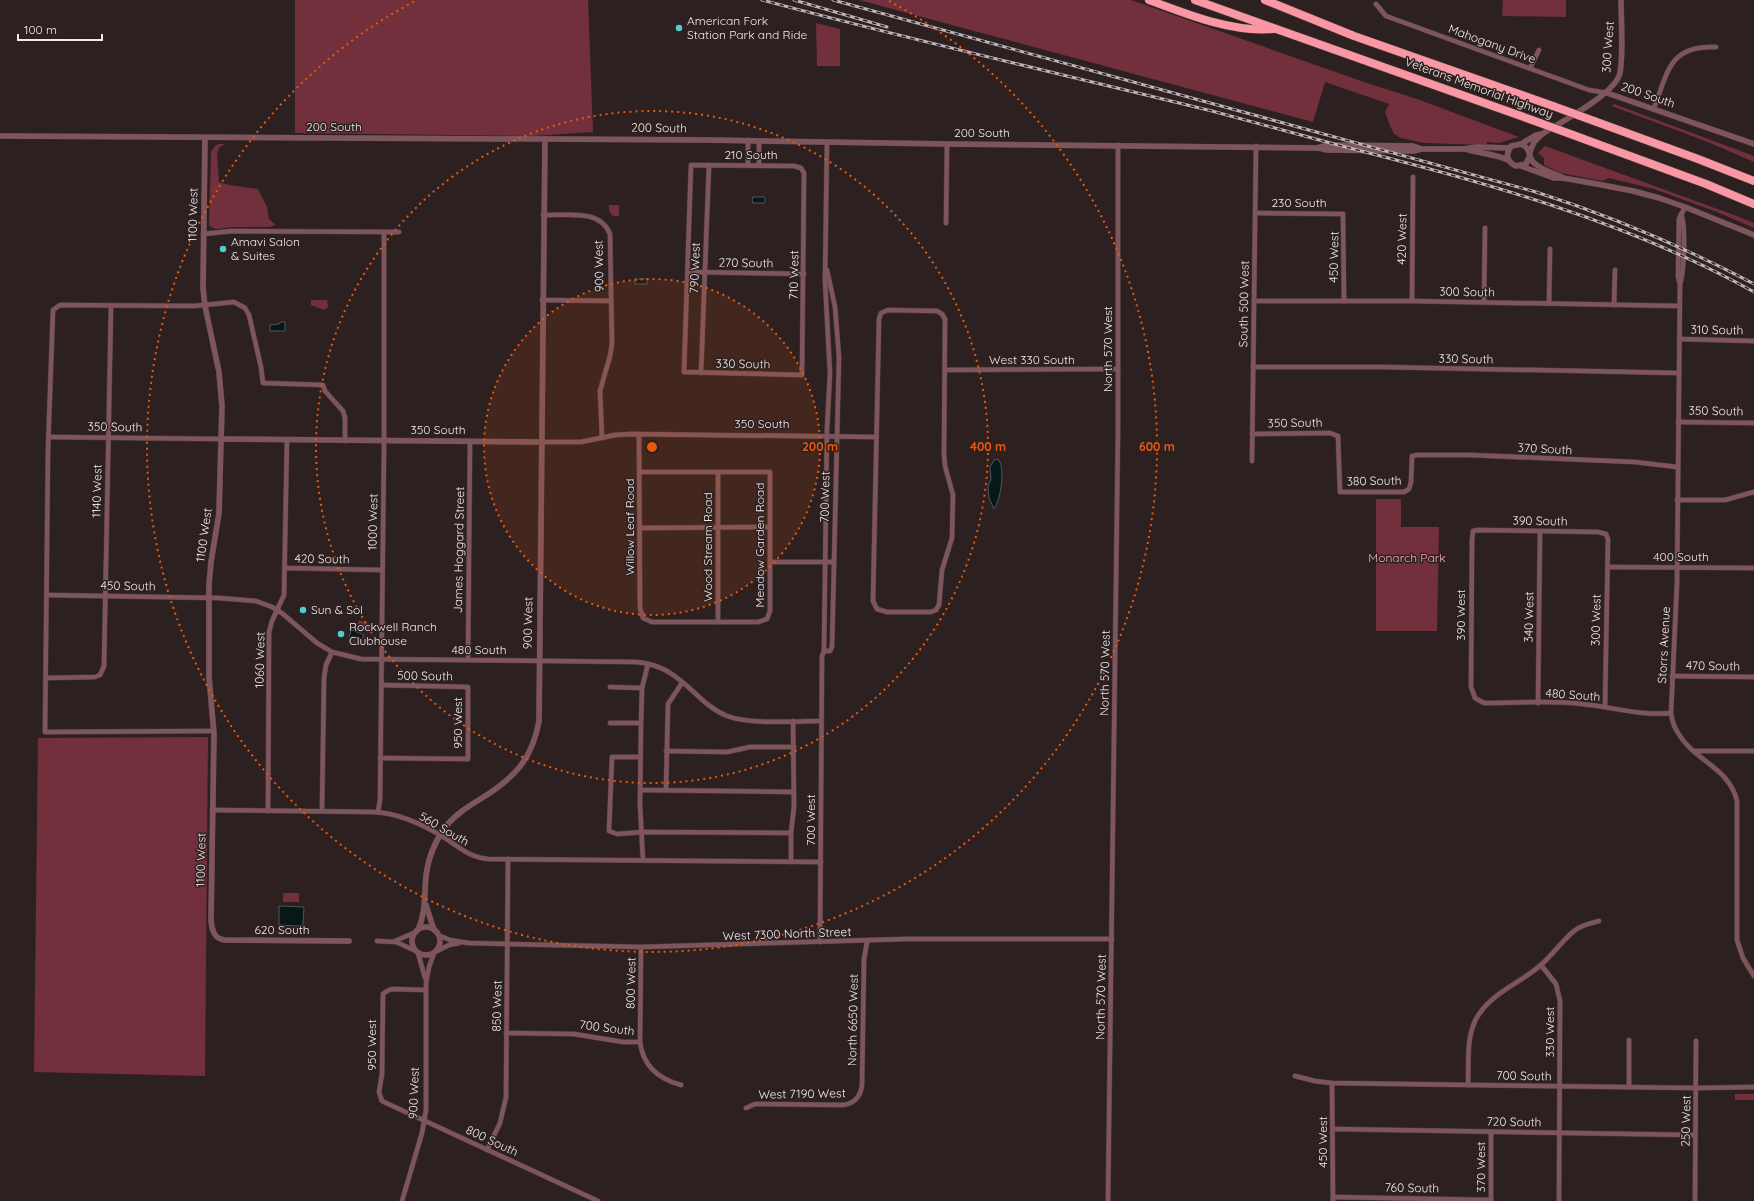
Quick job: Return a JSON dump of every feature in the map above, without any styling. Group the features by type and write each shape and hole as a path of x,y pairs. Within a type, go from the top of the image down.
{"highway":[{"path":"1149,0 1191,15 1235,26 1258,31 1277,29"},
{"name":"Veterans Memorial Highway","path":"1195,0 1532,120 1706,184 1754,204"},
{"name":"Veterans Memorial Highway","path":"1266,0 1354,36 1553,106 1754,181"}],"street":[{"name":"300 West","path":"1607,93 1619,76 1621,56 1621,0"},
{"name":"Mahogany Drive","path":"1376,4 1386,16 1589,90 1607,93"},
{"path":"1654,108 1670,67 1679,56 1697,47 1716,47"},
{"path":"1530,68 1539,50"},
{"name":"200 South","path":"1530,154 1534,142 1542,134 1607,93 1654,108 1754,144"},
{"name":"200 South","path":"1521,144 1536,135 1542,134"},
{"name":"200 South","path":"0,136 748,140 947,144 1256,146 1317,148 1328,145 1413,146 1422,149 1463,149 1477,147 1510,148"},
{"name":"1100 West","path":"205,138 203,234 205,306 220,372 222,393 220,506 211,562 209,677 214,731 211,920 213,932 216,936"},
{"name":"900 West","path":"417,931 423,916 426,901 428,867 434,845 440,835 458,814 509,779 527,757 535,737 539,721 542,300 545,139"},
{"path":"748,140 748,165"},
{"path":"759,141 759,165"},
{"name":"700 West","path":"820,942 822,656 824,651 827,436 830,373 826,265 827,142"},
{"path":"946,223 947,144"},
{"path":"1563,178 1534,162 1526,146 1516,144 1510,148 1507,155 1508,160 1516,166 1521,166 1554,178 1563,178 1633,191 1685,207 1754,235"},
{"name":"North 570 West","path":"1108,1201 1118,369 1118,145"},
{"name":"South 500 West","path":"1252,461 1256,146"},
{"name":"200 South","path":"1463,149 1476,153 1494,154 1508,160"},
{"path":"1521,166 1526,164 1530,154"},
{"name":"210 South","path":"691,165 796,166 803,170 805,176"},
{"name":"790 West","path":"684,372 691,165"},
{"name":"790 West","path":"701,373 709,165"},
{"name":"710 West","path":"802,375 805,176"},
{"name":"420 West","path":"1412,301 1413,177"},
{"name":"Storrs Avenue","path":"1685,207 1679,219 1678,277 1680,284 1680,306 1677,567 1671,713 1678,734 1722,774 1730,783 1735,792 1737,802 1737,940 1742,958 1754,976"},
{"name":"230 South","path":"1255,213 1343,214"},
{"name":"450 West","path":"1343,214 1344,300"},
{"name":"900 West","path":"543,215 592,216 600,220 606,227 611,239 611,350 600,391 602,438"},
{"path":"1484,302 1485,228"},
{"path":"203,234 232,231 399,232"},
{"name":"1000 West","path":"378,812 380,800 382,685 384,232"},
{"path":"1549,303 1550,249"},
{"name":"700 West","path":"824,651 830,651 832,647 839,340 835,307 826,265"},
{"path":"1614,305 1615,270"},
{"name":"270 South","path":"688,272 804,274"},
{"name":"900 West","path":"542,300 611,301"},
{"name":"300 South","path":"1254,301 1344,300 1680,306"},
{"path":"214,731 45,732 49,437 53,310 60,305 205,306 234,302 245,308 250,321 261,367 263,383 323,385 325,391 345,413 345,441"},
{"name":"1140 West","path":"46,678 91,677 100,675 104,666 111,306"},
{"path":"888,310 934,311 942,314 946,322 944,453 945,466 953,495 952,538 942,570 940,602 938,608 931,612 884,612 877,609 874,604 876,437 878,319 881,313 888,310"},
{"name":"310 South","path":"1679,339 1754,341"},
{"name":"330 South","path":"1253,367 1383,367 1679,373"},
{"name":"West 330 South","path":"945,370 1118,369"},
{"name":"330 South","path":"684,372 802,375"},
{"name":"350 South","path":"1678,422 1754,423"},
{"name":"350 South","path":"1252,434 1330,433 1338,436 1340,492"},
{"name":"350 South","path":"49,437 573,443 621,434 876,437"},
{"name":"Willow Leaf Road","path":"639,434 640,608 643,619 652,622 718,622"},
{"name":"1060 West","path":"268,810 269,632 272,621 284,595 287,440"},
{"name":"James Hoggard Street","path":"468,660 470,442"},
{"name":"370 South","path":"1409,489 1411,482 1412,456 1417,455 1470,455 1635,462 1678,467"},
{"path":"640,472 718,472"},
{"name":"Meadow Garden Road","path":"718,472 770,472 770,611 768,618 762,621 718,622"},
{"name":"Wood Stream Road","path":"718,472 718,622"},
{"name":"380 South","path":"1340,492 1404,492 1409,489"},
{"path":"1677,500 1725,500 1754,492"},
{"path":"640,528 770,527"},
{"name":"390 South","path":"1473,531 1598,532 1606,534"},
{"name":"390 West","path":"1473,531 1471,687 1475,698"},
{"name":"340 West","path":"1538,703 1540,531"},
{"name":"300 West","path":"1605,707 1608,567 1608,539 1606,534"},
{"path":"770,562 834,562"},
{"name":"400 South","path":"1608,567 1754,568"},
{"name":"420 South","path":"285,568 382,570"},
{"name":"450 South","path":"47,595 210,598"},
{"name":"480 South","path":"210,598 247,600 262,603 278,610 288,617 317,643 332,652 353,658 382,660 539,660 637,662 663,669 715,710 727,716 752,720 821,721"},
{"path":"322,811 324,678 326,665 332,652"},
{"path":"643,860 640,757 642,688 648,664"},
{"name":"470 South","path":"1672,676 1754,677"},
{"path":"666,790 668,704 682,683"},
{"name":"500 South","path":"382,685 468,687"},
{"name":"950 West","path":"380,758 468,759 468,687"},
{"path":"610,687 642,688"},
{"name":"480 South","path":"1475,698 1484,702 1571,703 1641,713 1671,713"},
{"path":"791,862 794,792 793,721"},
{"path":"610,722 641,723"},
{"path":"666,751 727,752 750,747 794,748"},
{"path":"1694,750 1754,751"},
{"path":"640,757 612,758 609,831 617,834 643,832 791,834"},
{"path":"640,790 794,792"},
{"name":"560 South","path":"212,810 378,812 404,818 440,835 474,856 489,859 821,862"},
{"name":"850 West","path":"487,1150 500,1123 505,1103 508,859"},
{"name":"900 West","path":"426,901 434,930"},
{"path":"1468,1085 1469,1042 1472,1027 1481,1011 1497,995 1541,965 1574,931 1585,925 1599,921"},
{"path":"377,941 392,941 405,938 424,928 434,930 440,941 435,952 428,955 417,952 406,945 392,941"},
{"path":"417,931 412,941 417,952"},
{"name":"West 7300 North Street","path":"438,935 450,940 463,942 641,947 867,942 907,939 1112,939"},
{"name":"620 South","path":"216,936 225,940 349,941"},
{"name":"West 7300 North Street","path":"435,952 448,945 463,942"},
{"name":"North 6650 West","path":"857,1099 862,1089 864,966 867,942"},
{"name":"800 West","path":"640,1042 641,947"},
{"name":"900 West","path":"417,952 426,983"},
{"name":"900 West","path":"402,1201 424,1121 427,1102 426,983 429,967 435,952"},
{"name":"330 West","path":"1541,965 1556,984 1560,995 1559,1201"},
{"name":"950 West","path":"379,1097 378,1092 382,1074 382,1000 384,992 392,989 426,990"},
{"name":"700 South","path":"506,1034 574,1034 623,1042 640,1042 644,1059 651,1070 682,1085"},
{"path":"1629,1040 1629,1087"},
{"name":"250 West","path":"1695,1201 1696,1041"},
{"name":"700 South","path":"1295,1076 1332,1083 1696,1088 1754,1087"},
{"name":"450 West","path":"1332,1083 1333,1199"},
{"name":"800 South","path":"379,1097 384,1102 424,1121 598,1201"},
{"name":"West 7190 West","path":"746,1108 755,1104 843,1105 851,1103 857,1099"},
{"name":"720 South","path":"1333,1129 1696,1135"},
{"name":"370 West","path":"1491,1132 1491,1200"},
{"name":"760 South","path":"1333,1199 1491,1200"}],"green space":[{"path":"295,0 588,0 593,132 534,136 295,133"},
{"path":"859,0 1131,0 1364,82 1417,99 1519,137 1499,143 1487,142 1486,145 1424,143 1401,138 1394,134 1385,112 1389,104 1325,82 1313,122"},
{"path":"1503,0 1566,0 1566,17 1502,16"},
{"path":"816,23 840,29 840,66 817,66"},
{"path":"1614,104 1754,156 1754,162 1708,142 1612,106"},
{"path":"225,144 219,148 217,154 219,182 258,189 267,207 269,219 276,225 269,227 233,227 216,229 209,226 211,152 215,146"},
{"path":"1545,146 1734,215 1754,223 1754,228 1717,212 1654,189 1609,178 1602,181 1561,173 1544,165 1544,158 1538,153"},
{"path":"609,205 619,205 619,216 613,216 609,211"},
{"path":"311,300 327,300 328,307 324,310 311,305"},
{"name":"Monarch Park","path":"1376,499 1401,499 1401,527 1439,527 1437,631 1376,631"},
{"path":"359,620 373,626 370,633 356,627"},
{"path":"208,737 205,1076 34,1072 38,738"},
{"path":"283,893 299,893 299,902 283,902"},
{"path":"1735,1094 1754,1094 1754,1100 1735,1100"}],"shaded area":[{"path":"753,197 764,197 764,203 753,203"},
{"path":"635,279 647,279 647,284 635,284"},
{"path":"280,322 285,322 285,331 270,331 270,325 279,324"},
{"path":"995,459 999,460 1001,464 1002,477 999,499 994,509 989,498 988,486 991,480 990,467"},
{"path":"352,630 364,635 359,645 354,642 355,638 349,636"},
{"path":"279,906 304,907 303,925 279,925"}],"railway":[{"path":"762,0 930,43 1212,111 1445,173 1551,205 1603,223 1654,243 1704,266 1754,292"},
{"path":"794,0 887,27"},
{"path":"833,0 1536,192 1592,211 1647,233 1701,257 1754,284"}],"place":[{"name":"American Fork Station Park and Ride","path":"679,28"},
{"name":"Amavi Salon & Suites","path":"223,249"},
{"name":"Sun & Sol","path":"303,610"},
{"name":"Rockwell Ranch Clubhouse","path":"341,634"}]}
